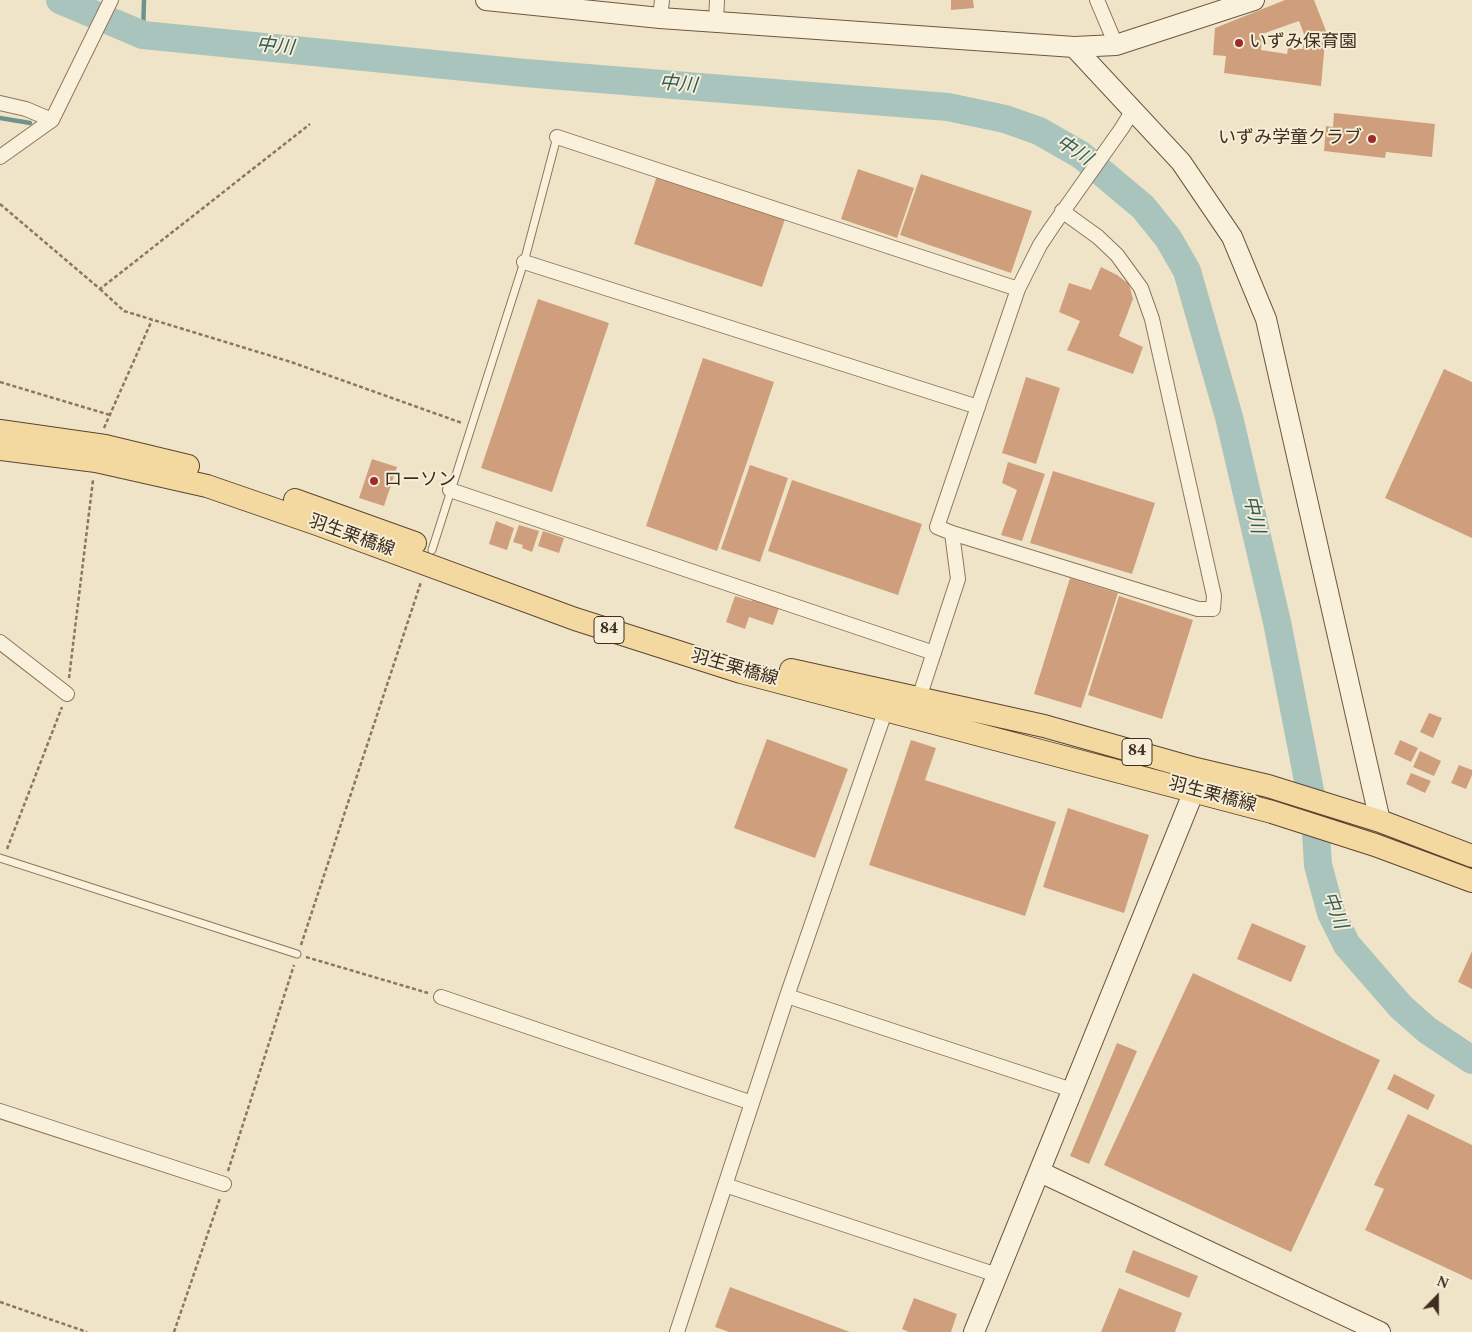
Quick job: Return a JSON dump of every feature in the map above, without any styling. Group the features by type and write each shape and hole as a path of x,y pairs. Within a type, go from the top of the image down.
{"main road":[{"name":"羽生栗橋線","path":"0,431 96,445 217,473 332,512 578,604 769,665 1044,726 1195,780 1272,812 1375,844 1472,881"},
{"name":"羽生栗橋線","path":"0,449 96,461 207,486 317,524 575,620 740,672 886,709 1195,780 1268,786 1374,820 1472,856"}],"street":[{"path":"0,157 52,120 111,0"},
{"path":"486,0 661,9 716,22 1074,47 1116,45 1254,0"},
{"path":"716,22 717,0"},
{"path":"1097,0 1116,45"},
{"path":"1074,47 1181,162 1232,237 1266,319 1374,820"},
{"path":"0,103 26,109 52,120"},
{"path":"1062,211 1098,237 1117,255 1141,288 1152,319 1212,586 1214,596 1213,608 1198,609 937,527 1018,289 1040,245 1062,211 1133,110"},
{"path":"557,137 1018,289"},
{"path":"524,262 978,407"},
{"path":"450,490 934,653"},
{"path":"919,698 958,579 952,533"},
{"path":"0,642 67,694"},
{"path":"677,1332 787,996 886,709"},
{"path":"974,1332 1040,1172 1195,780"},
{"path":"787,996 1072,1090"},
{"path":"441,997 752,1103"},
{"path":"0,1112 224,1184"},
{"path":"1040,1172 1380,1332"},
{"path":"725,1185 997,1275"}],"lane":[{"path":"432,550 470,426 524,262 557,137"},
{"path":"0,858 297,954"}],"path":[{"path":"100,289 310,124"},
{"path":"0,204 124,311 291,362 470,426"},
{"path":"96,445 152,320"},
{"path":"0,382 110,415"},
{"path":"297,954 441,997"},
{"path":"0,1302 87,1332"}],"building":[{"path":"951,0 973,0 974,8 951,10"},
{"path":"1285,0 1314,0 1326,31 1321,86 1224,73 1226,56 1213,55 1215,28","holes":["1299,21 1304,34 1303,49 1288,48 1287,54 1261,50 1262,34"]},
{"path":"1334,113 1435,124 1432,157 1386,152 1385,158 1324,151 1326,126 1333,127"},
{"path":"858,169 914,188 897,238 841,219"},
{"path":"921,174 1032,211 1011,273 900,235"},
{"path":"657,176 785,219 762,287 634,244"},
{"path":"1101,267 1129,284 1133,299 1119,336 1143,347 1133,374 1067,350 1080,321 1059,312 1069,283 1091,290"},
{"path":"538,299 609,323 552,492 481,468"},
{"path":"703,358 774,382 717,551 646,526"},
{"path":"1444,369 1472,382 1472,538 1385,498"},
{"path":"1026,377 1060,388 1036,464 1002,453"},
{"path":"372,459 397,467 384,506 359,498"},
{"path":"1008,462 1045,474 1022,541 1001,535 1017,490 1002,483"},
{"path":"750,465 788,478 760,562 721,549"},
{"path":"1053,471 1155,503 1132,574 1030,543"},
{"path":"792,480 922,524 898,595 768,551"},
{"path":"496,521 514,528 507,550 489,544"},
{"path":"519,525 539,531 532,552 522,548 523,545 513,542"},
{"path":"543,531 564,538 559,553 538,546"},
{"path":"1070,578 1118,593 1081,708 1034,694"},
{"path":"735,596 752,601 753,599 779,608 773,625 749,617 745,629 726,622"},
{"path":"1119,596 1193,620 1162,719 1088,695"},
{"path":"1429,713 1442,718 1433,738 1420,732"},
{"path":"767,739 848,769 815,858 734,828"},
{"path":"911,740 936,748 925,780 1056,822 1025,916 869,865"},
{"path":"1400,740 1418,748 1411,762 1394,754"},
{"path":"1420,751 1441,761 1434,776 1413,767"},
{"path":"1459,765 1472,770 1472,775 1466,789 1451,783"},
{"path":"1411,773 1431,781 1425,793 1406,784"},
{"path":"1068,808 1149,835 1124,913 1043,887"},
{"path":"1252,923 1306,946 1291,982 1237,959"},
{"path":"1472,951 1472,989 1458,982"},
{"path":"1193,973 1380,1060 1291,1252 1104,1165"},
{"path":"1117,1043 1137,1051 1089,1164 1070,1156"},
{"path":"1394,1074 1435,1095 1428,1110 1387,1089"},
{"path":"1408,1114 1472,1145 1472,1280 1365,1230 1384,1189 1374,1185"},
{"path":"1133,1250 1198,1276 1189,1298 1125,1272"},
{"path":"730,1287 850,1332 729,1332 715,1327"},
{"path":"1119,1288 1182,1313 1175,1332 1101,1332"},
{"path":"914,1298 957,1314 951,1332 909,1332 902,1329"}],"waterway":[{"name":"中川","path":"60,0 143,35 525,73 948,107 1005,119 1039,131 1081,155 1143,207 1168,238 1187,271 1229,417 1277,622 1315,816 1318,865 1331,913 1347,945 1401,1007 1427,1030 1472,1060"},
{"path":"143,35 144,0"},
{"path":"0,118 30,123"}],"place":[{"name":"いずみ保育園","path":"1239,43"},
{"name":"いずみ学童クラブ","path":"1372,139"},
{"name":"ローソン","path":"374,481"}]}
